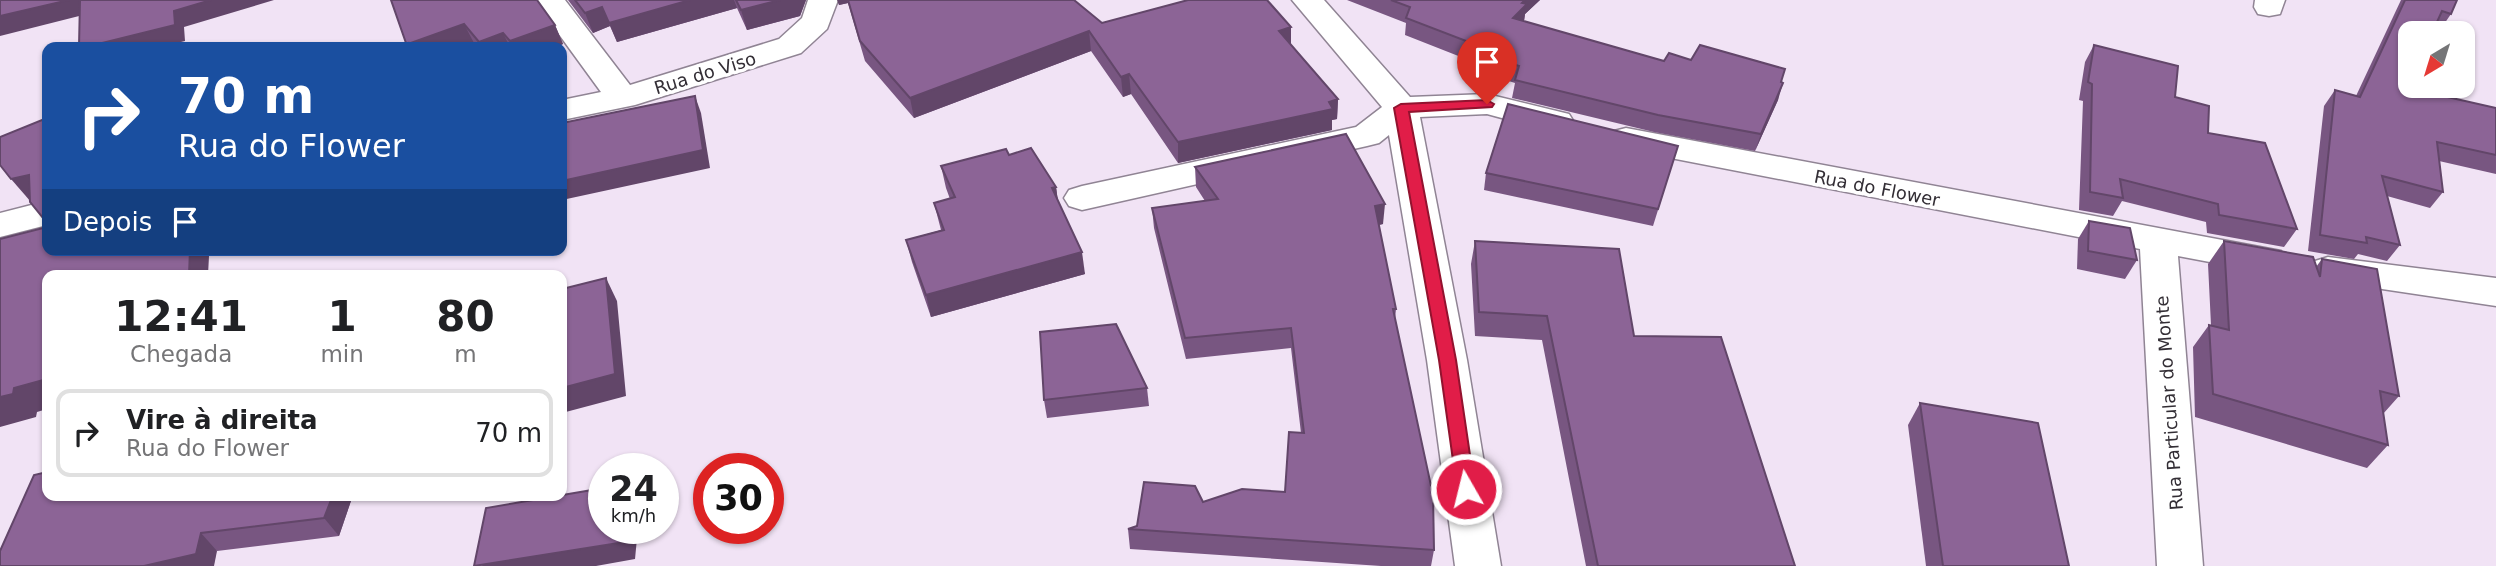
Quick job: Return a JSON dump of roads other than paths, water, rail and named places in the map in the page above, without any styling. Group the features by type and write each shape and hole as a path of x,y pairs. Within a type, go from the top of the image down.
{"street":[{"path":"549,0 624,98"},
{"name":"Rua do Viso","path":"567,109 624,98 790,46 816,22 823,0"},
{"path":"1307,0 1401,108 1447,360 1478,566"},
{"name":"Rua do Flower","path":"1401,108 1487,104 1653,146 2359,276 2496,292"},
{"path":"1082,198 1367,135 1401,108"},
{"path":"0,225 42,215"},
{"name":"Rua Particular do Monte","path":"2158,240 2180,566"}]}
